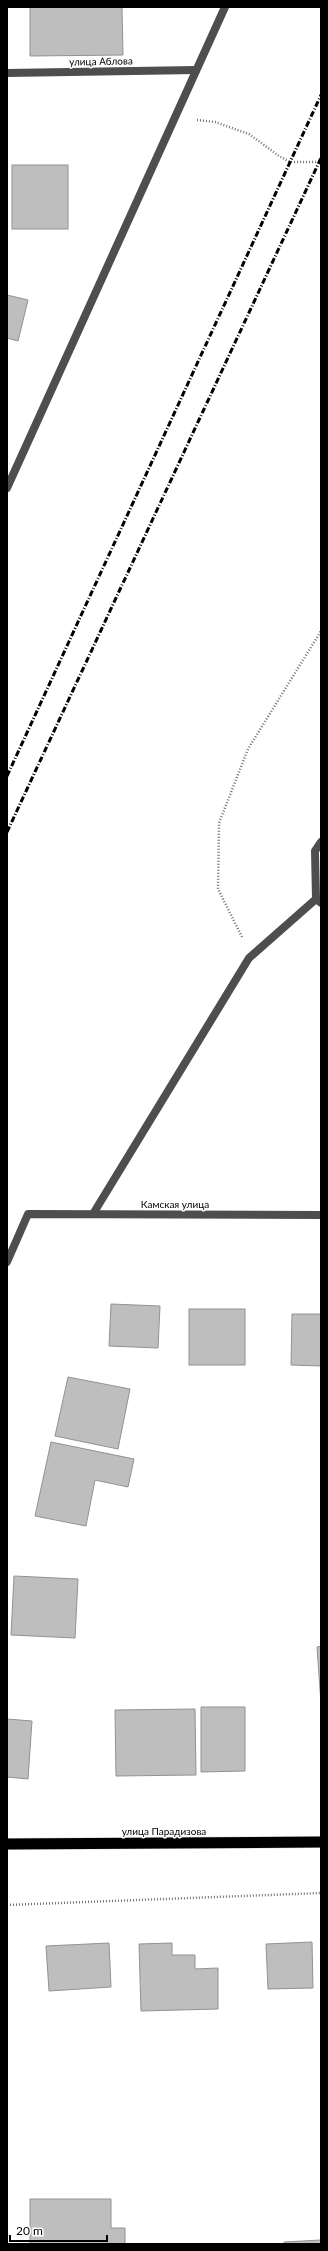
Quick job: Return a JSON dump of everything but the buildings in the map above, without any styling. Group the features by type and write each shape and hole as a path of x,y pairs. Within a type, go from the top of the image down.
{"highway":[{"name":"улица Парадизова","path":"7,1844 321,1842"}],"street":[{"path":"7,488 225,7"},
{"name":"улица Аблова","path":"7,73 196,70"},
{"path":"93,1214 249,958 318,901 315,851 321,842"},
{"name":"Камская улица","path":"7,1262 28,1214 321,1215"}],"path":[{"path":"175,116 214,122 249,134 278,156 290,162 321,162"},
{"path":"249,958 239,928 218,889 219,823 248,748 321,631"},
{"path":"7,1905 321,1893"}],"railway":[{"path":"7,776 321,95"},
{"path":"7,832 321,158"}]}
